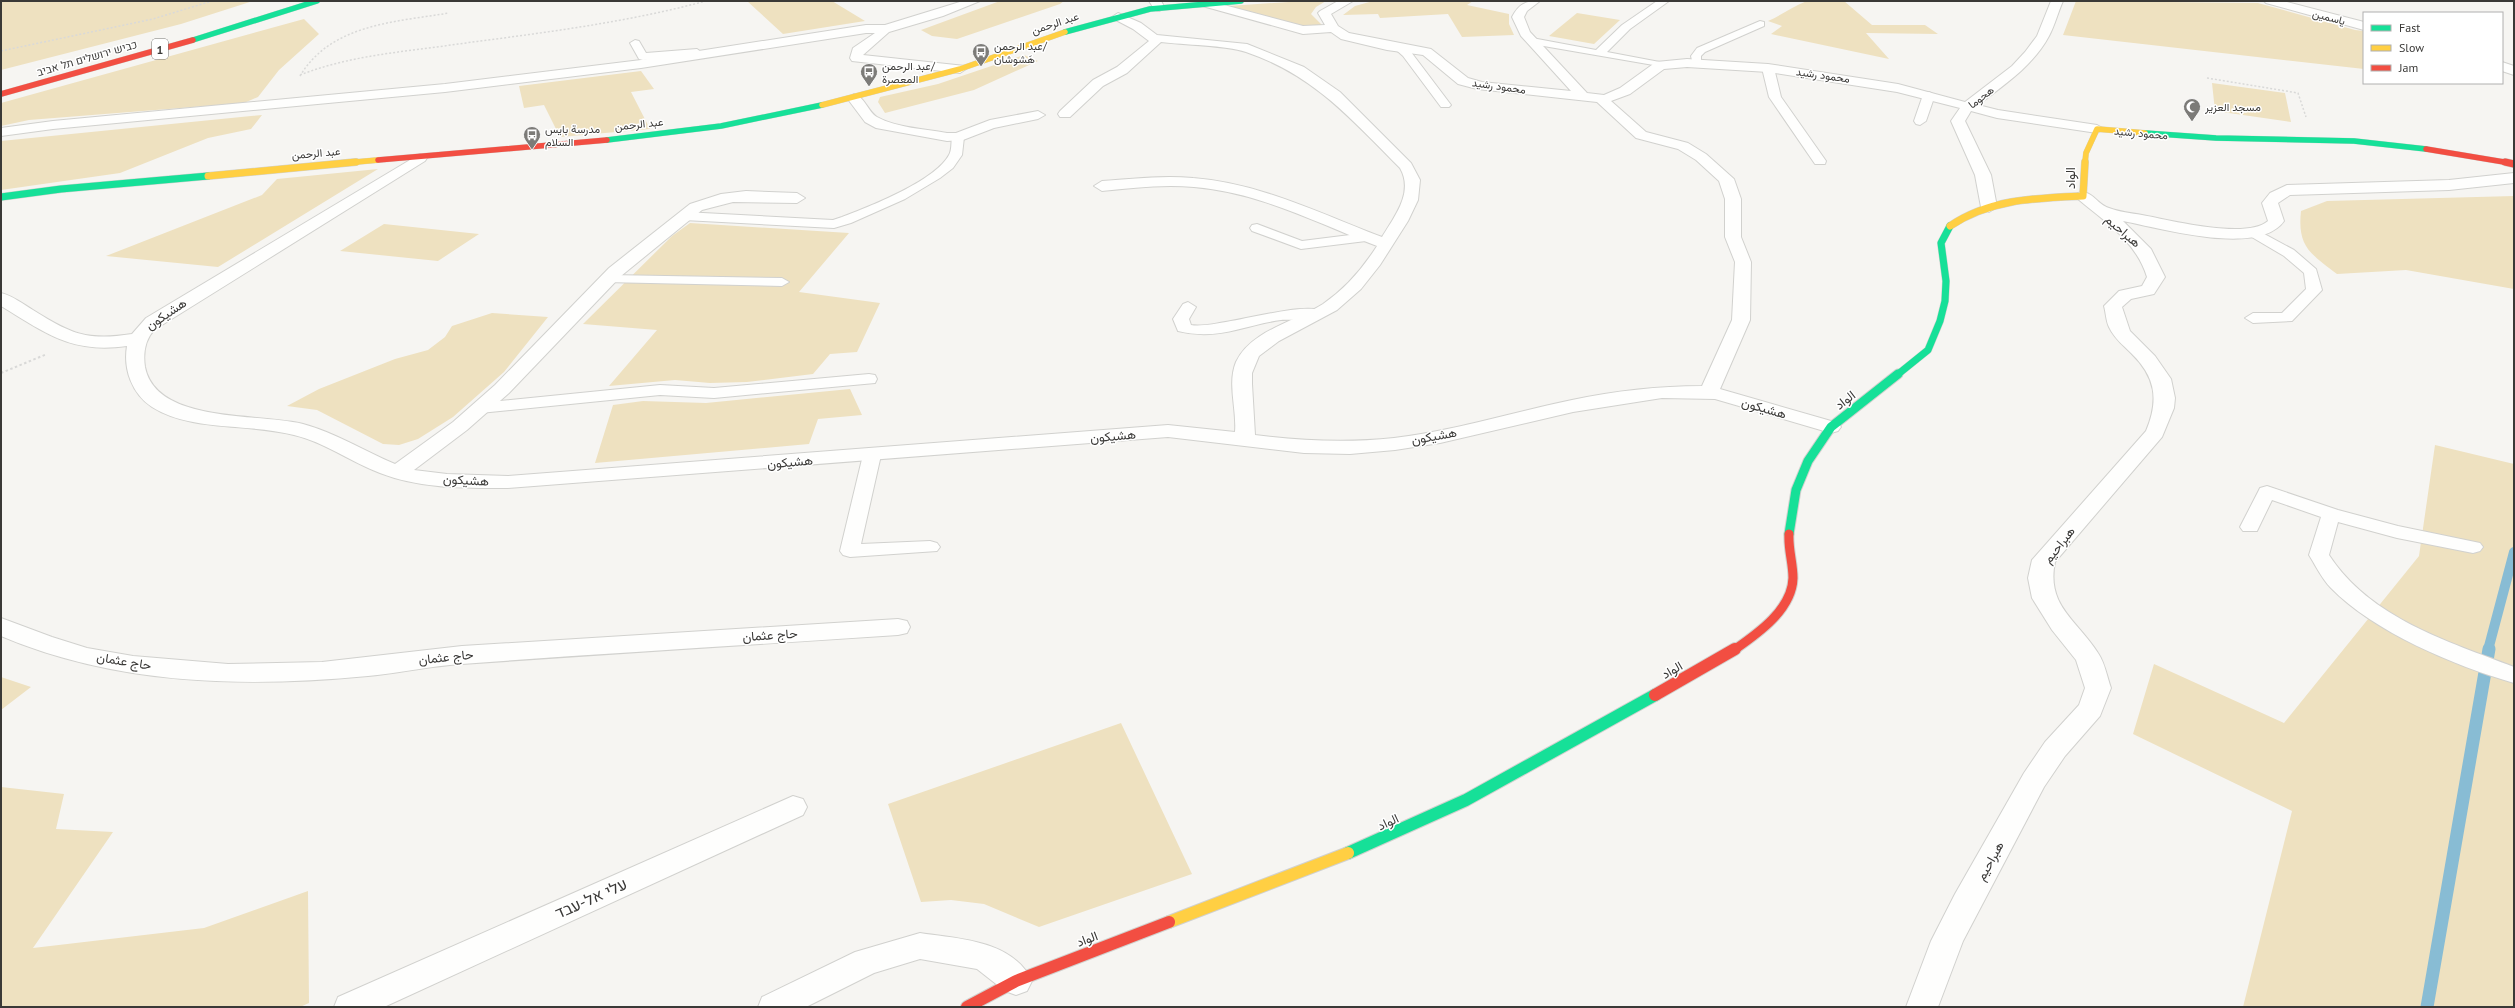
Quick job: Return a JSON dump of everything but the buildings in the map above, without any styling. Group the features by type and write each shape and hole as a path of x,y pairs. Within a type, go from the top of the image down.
{"main road":[{"name":"כביש ירושלים תל אביב","path":"1,94 193,40 317,1"},
{"name":"عبد الرحمن","path":"1,197 61,189 420,158 691,130 854,98 960,69 1037,41 1157,4 1241,1"},
{"name":"محمود رشيد","path":"2097,129 2216,138 2313,140 2388,144 2514,159"},
{"name":"الواد","path":"967,1007 1016,981 1381,840 1487,788 1591,732 1718,658 1763,629 1780,608 1790,591 1793,567 1788,542 1796,490 1808,461 1831,428 1928,350 1938,332 1945,310 1945,272 1941,243 1945,230 1959,219 1989,207 2014,201 2083,196 2083,160 2089,142 2097,129"},
{"name":"محمود رشيد","path":"2466,154 2514,164"}],"street":[{"path":"1,132 53,125 282,105 453,87 700,55 866,29 885,29 939,14 974,1"},
{"path":"1203,2 1303,30 1333,28 1324,13 1347,1"},
{"path":"1534,1 1522,9 1518,17 1525,33 1582,96"},
{"name":"هحوما","path":"1989,207 1983,175 1958,121 1968,106 2017,69 2029,55 2043,36 2057,1"},
{"name":"ياسمين","path":"2270,1 2363,26"},
{"path":"1118,17 1137,26 1154,38 1247,48 1299,70 1335,95 1406,166 1413,176 1414,189 1386,244 1362,279 1344,296 1318,314 1272,338 1251,352 1245,369 1241,395 1246,428 1244,438"},
{"name":"محمود رشيد","path":"1333,28 1345,36 1399,48 1427,52 1464,81 1482,86 1605,99 1625,91 1662,65 1697,63 1768,68 1854,80 1929,95 1968,106 2021,118 2097,129"},
{"path":"885,29 877,38 857,52 856,58 960,69"},
{"path":"1065,114 1098,83 1122,70 1147,50 1155,42 1154,38"},
{"path":"2503,66 2514,71"},
{"path":"854,98 870,118 881,125 958,137 990,124 1038,115"},
{"path":"1605,99 1604,103 1631,129 1641,135 1683,146 1700,157 1726,179 1732,199 1733,237 1743,262 1741,320 1710,392"},
{"name":"هشيكون","path":"420,158 152,322 141,331 134,351 136,375 148,392 164,406 187,412 296,429 319,437 398,472 417,477 508,482 1168,431 1205,433 1310,446 1350,448 1385,444 1633,395 1710,392 1831,428"},
{"path":"2100,211 2204,230 2255,233 2271,228 2276,221 2270,203 2274,196 2287,190 2449,185 2514,178"},
{"path":"1102,186 1175,181 1208,184 1241,191 1310,213 1386,244"},
{"path":"398,472 427,452 502,389 609,279 696,207 725,197 745,195 797,198"},
{"name":"هبراحيم","path":"1922,1007 1947,941 1966,903 2034,780 2056,749 2091,709 2098,688 2088,657 2061,624 2044,598 2040,578 2044,560 2155,433 2163,416 2165,397 2162,379 2156,367 2121,332 2116,323 2113,306 2125,295 2148,290 2156,277 2154,265 2143,248 2083,196"},
{"path":"1,298 70,338 105,343 138,339"},
{"name":"حاج عثمان","path":"1,626 56,649 124,663 208,672 269,674 369,667 448,656 898,627"},
{"name":"עלי אל-עבד","path":"350,1007 390,998 793,807"},
{"path":"774,1007 866,962 920,946 986,957 1016,981"}],"lane":[{"path":"1600,52 1626,27 1664,1"},
{"path":"1697,63 1696,56 1701,50 1760,24"},
{"path":"1532,41 1600,52 1662,65"},
{"path":"635,43 643,57 697,52 700,55"},
{"path":"1399,48 1407,54 1446,105"},
{"path":"1768,68 1775,97 1820,161"},
{"path":"1920,121 1929,95"},
{"path":"684,216 834,224 851,220 899,198 944,170 956,155 958,137"},
{"path":"1257,228 1301,245 1366,237"},
{"path":"2252,318 2286,318 2314,290 2311,272 2289,253 2255,233"},
{"path":"609,279 782,282"},
{"path":"1188,307 1181,319 1184,328 1199,332 1218,330 1273,316 1318,314"},
{"path":"480,408 653,390 714,393 869,379"},
{"path":"872,455 850,551 930,548"},
{"path":"2250,528 2267,492 2331,514 2397,532 2473,547"},
{"path":"2331,514 2319,555 2338,582 2373,612 2416,637 2514,675"}],"path":[{"path":"1,51 153,18 212,1"},
{"path":"300,75 319,67 358,56 564,30 671,10 706,1"},
{"path":"282,105 304,67 314,57 348,33 374,26 449,13"},
{"path":"2207,78 2298,92 2313,140"},
{"path":"1,373 80,340"}],"shaded area":[{"path":"1,1 253,1 181,24 1,70"},
{"path":"747,1 832,1 865,21 783,34"},
{"path":"1000,1 1064,1 1060,4 957,39 932,36 921,30"},
{"path":"1326,1 1316,7 1311,14 1323,26 1298,27 1228,6"},
{"path":"1373,1 1473,1 1467,5 1509,14 1509,24 1514,35 1462,37 1448,14 1380,18 1378,14 1343,15 1355,6"},
{"path":"1807,1 1844,1 1872,25 1925,25 1938,34 1866,33 1889,59 1771,34 1782,26 1768,21"},
{"path":"2076,1 2258,3 2363,31 2363,69 2063,35"},
{"path":"1577,13 1620,20 1594,44 1549,36"},
{"path":"304,19 319,34 279,70 258,97 244,103 29,120 1,126 1,103"},
{"path":"1024,55 1038,61 974,90 885,113 878,102 880,97 938,84"},
{"path":"641,71 654,89 631,92 650,129 560,137 544,105 524,108 519,86"},
{"path":"2212,83 2285,93 2291,122 2215,111"},
{"path":"262,115 251,129 208,138 120,173 1,190 1,141"},
{"path":"378,169 218,267 106,256 262,195 277,179"},
{"path":"2514,196 2514,289 2406,270 2337,274 2313,255 2301,233 2301,211 2327,201"},
{"path":"690,223 849,233 799,292 880,303 857,352 830,354 813,374 747,382 710,383 675,380 609,386 657,330 583,324 672,236"},
{"path":"384,224 479,234 438,261 340,251"},
{"path":"492,313 548,317 504,372 453,417 418,439 399,445 383,444 317,410 287,406 319,389 395,359 428,350 445,337 452,326"},
{"path":"850,389 862,415 818,419 809,444 595,463 613,405 643,401 706,403"},
{"path":"2435,445 2514,464 2514,1007 2243,1007 2292,811 2133,734 2154,664 2284,723 2419,556"},
{"path":"1,677 31,687 1,710"},
{"path":"1121,723 1192,874 1039,927 984,904 951,900 921,902 888,804"},
{"path":"1,787 64,794 56,829 113,832 33,948 204,928 308,891 309,1003 300,1007 1,1007"}],"waterway":[{"path":"2488,650 2514,552"},
{"path":"2427,1007 2489,649"}],"traffic: fast":[{"path":"193,40 317,1"},
{"path":"1065,32 1150,9 1241,1"},
{"path":"607,140 721,126 822,105"},
{"path":"2145,133 2216,138 2354,141 2426,149"},
{"path":"1,197 61,189 208,176"},
{"path":"1789,534 1796,490 1808,461 1831,427 1928,350 1940,321 1945,301 1946,281 1941,243 1950,226"},
{"path":"1348,853 1388,837 1466,800 1543,759 1655,695"}],"traffic: slow":[{"path":"822,105 960,69 1065,32"},
{"path":"1950,226 1964,217 1996,205 2031,199 2083,196 2086,153 2097,129 2145,133"},
{"path":"208,176 378,160"},
{"path":"1169,922 1348,853"}],"traffic: jam":[{"path":"1,94 193,40"},
{"path":"378,160 607,140"},
{"path":"2426,149 2466,154 2514,164"},
{"path":"1655,695 1711,664 1750,639 1767,624 1780,609 1790,592 1793,578 1789,548 1789,534"},
{"path":"967,1007 1016,981 1169,922"}],"place":[{"name":"عبد الرحمن/ هَشوشان","path":"981,67"},
{"name":"عبد الرحمن/ المعصرة","path":"869,87"},
{"name":"مسجد العزير","path":"2192,122"},
{"name":"مدرسة بايس السلام","path":"532,150"}]}
